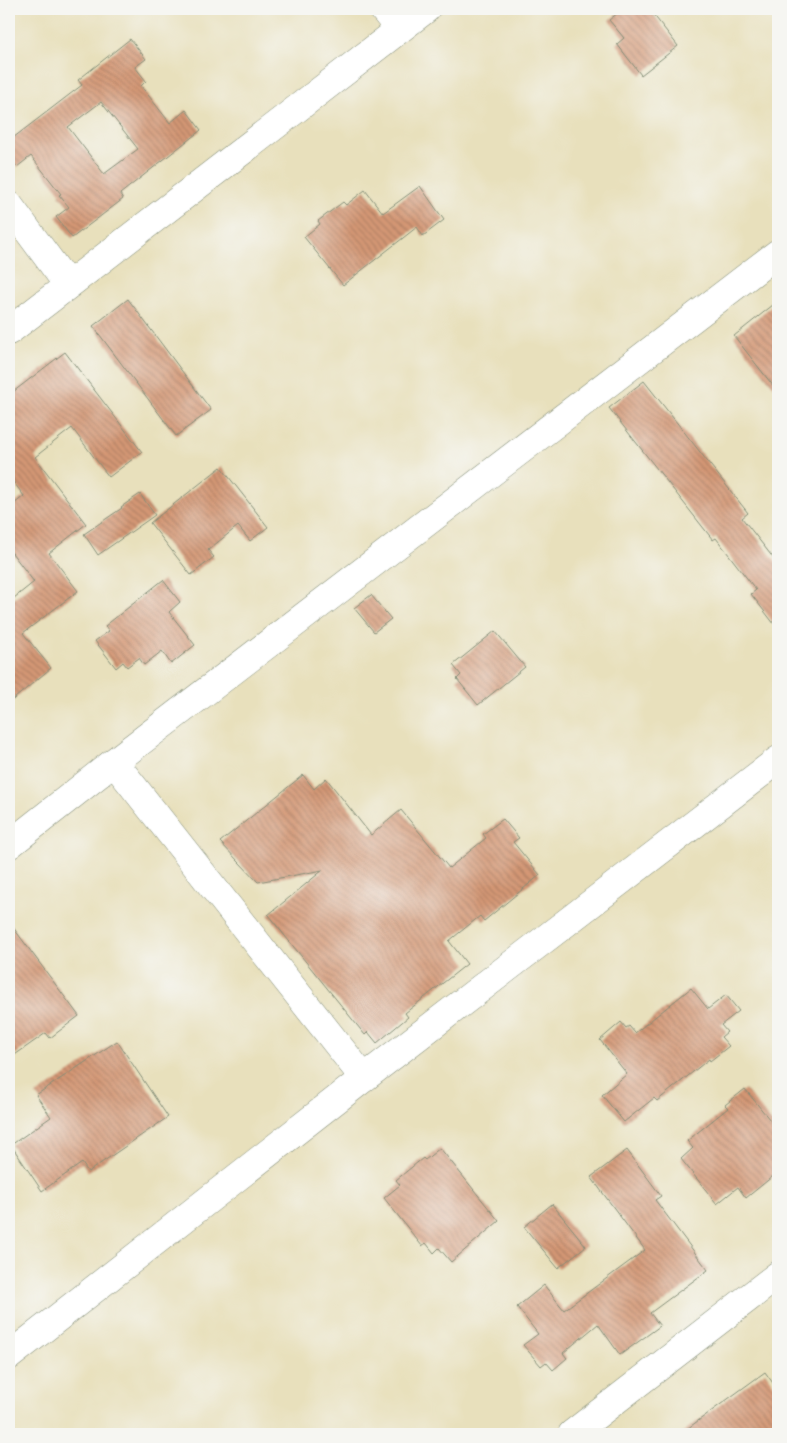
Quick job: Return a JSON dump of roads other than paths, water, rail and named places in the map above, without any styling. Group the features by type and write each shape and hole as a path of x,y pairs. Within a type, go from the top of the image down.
{"street":[{"path":"9,331 68,285 391,19 426,9"},
{"path":"9,206 68,285"},
{"path":"9,845 114,762 778,253"},
{"path":"9,1356 364,1078 778,760"},
{"path":"114,762 364,1078"},
{"path":"572,1434 778,1275"}]}
